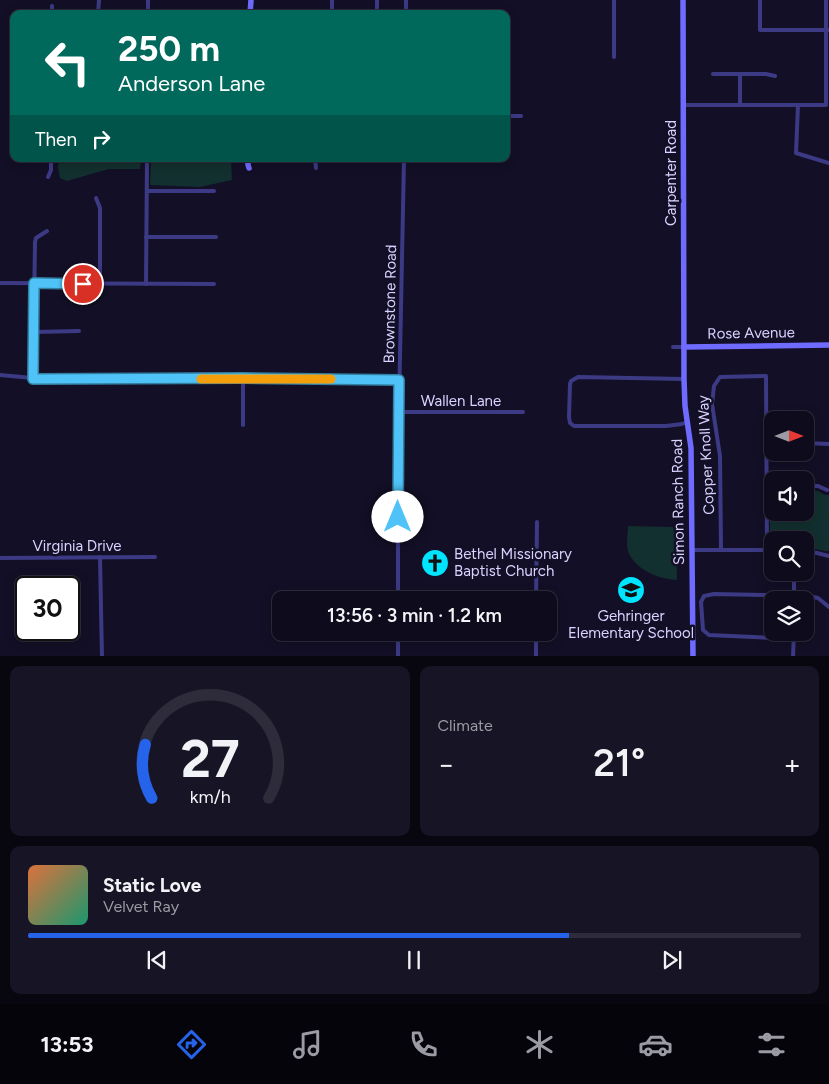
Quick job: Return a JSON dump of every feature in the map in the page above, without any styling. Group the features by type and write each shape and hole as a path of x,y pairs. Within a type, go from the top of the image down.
{"street":[{"path":"614,0 614,57"},
{"name":"Carpenter Road","path":"683,0 684,346"},
{"path":"760,0 760,30 828,30"},
{"path":"684,105 826,104 828,30 826,0"},
{"path":"712,74 766,74 774,76"},
{"path":"740,74 740,105"},
{"path":"798,105 796,152 829,163"},
{"path":"510,116 521,116"},
{"path":"48,177 51,170 51,162"},
{"path":"146,284 147,162"},
{"path":"316,162 316,168"},
{"name":"Brownstone Road","path":"398,591 399,380 404,162"},
{"path":"147,191 214,191"},
{"path":"96,198 100,208 100,284"},
{"path":"33,379 34,242 36,238 47,231"},
{"path":"146,237 216,237"},
{"path":"0,283 214,284"},
{"path":"34,332 79,331"},
{"name":"Simon Ranch Road","path":"684,346 685,406 691,448 693,656"},
{"name":"Rose Avenue","path":"673,347 829,346"},
{"path":"0,374 33,379 243,378 399,380"},
{"name":"Copper Knoll Way","path":"721,550 720,456 712,404 714,386 720,377 766,376 766,411"},
{"path":"684,379 578,377 571,381 570,384 569,417 570,423 574,426 666,426 688,422"},
{"path":"243,378 243,425"},
{"name":"Wallen Lane","path":"399,412 523,412"},
{"path":"814,443 829,444"},
{"path":"814,486 826,490"},
{"path":"536,591 537,522"},
{"path":"692,550 764,550"},
{"path":"814,552 829,556"},
{"path":"100,557 102,656"},
{"name":"Virginia Drive","path":"0,558 155,557"},
{"path":"764,596 714,594 704,596 702,602 703,630 709,635 764,638"},
{"path":"814,598 818,598 829,607"},
{"path":"398,641 398,656"},
{"path":"536,641 536,656"},
{"path":"793,656 794,641"}],"green space":[{"path":"59,162 141,162 140,169 109,169 67,181 60,178"},
{"path":"151,162 231,162 232,180 200,187 150,185"},
{"path":"814,491 829,495 829,551 814,549 814,531 770,531 770,521 814,521"},
{"path":"628,526 672,527 676,529 677,580 663,578 648,572 631,558 627,542"}],"slow traffic":[{"path":"201,379 331,379"}],"place":[{"name":"Bethel Missionary Baptist Church","path":"435,563"},
{"name":"Gehringer Elementary School","path":"631,590"}],"route":[{"path":"83,284 34,283 33,379 243,378 399,380 398,517"}]}
